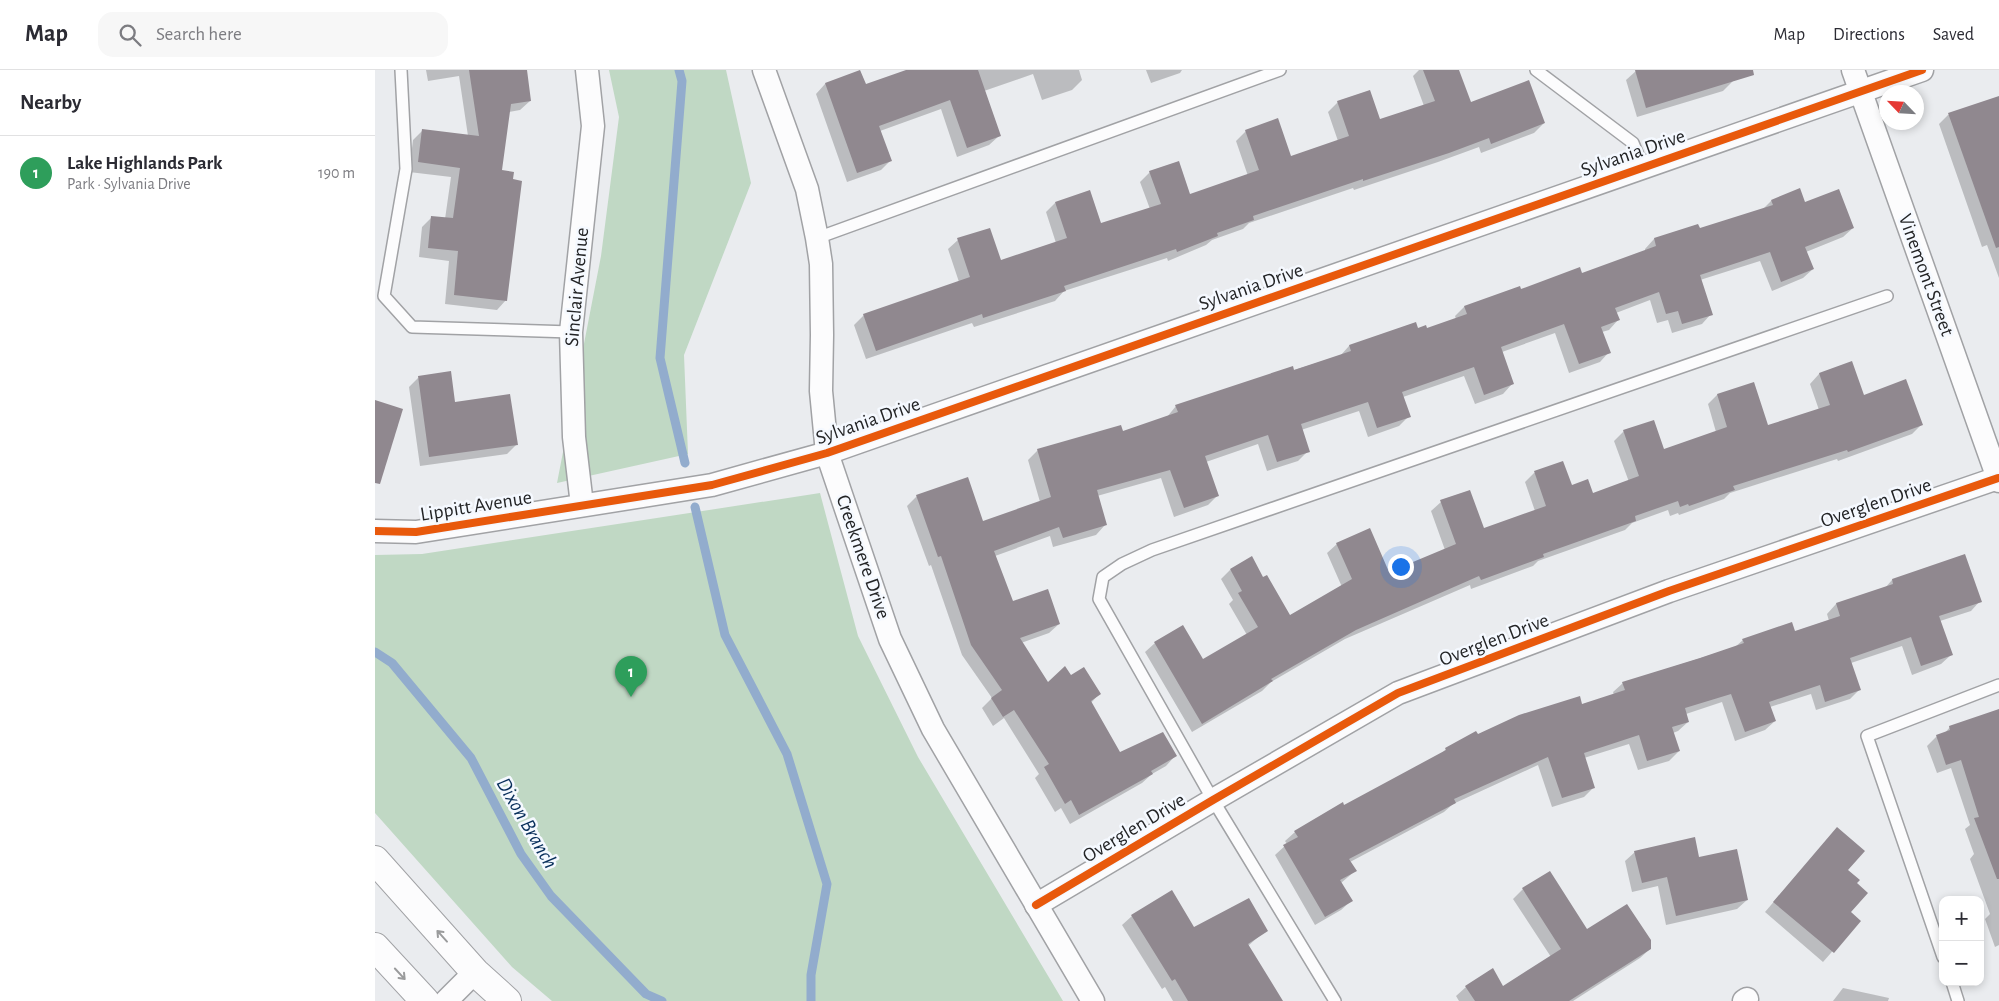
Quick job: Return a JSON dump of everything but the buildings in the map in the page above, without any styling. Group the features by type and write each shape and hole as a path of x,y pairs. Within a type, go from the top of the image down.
{"main road":[{"path":"375,860 475,972 507,1001"},
{"path":"375,947 425,1001"}],"street":[{"name":"Sinclair Avenue","path":"583,505 574,437 571,332 593,126 587,70"},
{"name":"Creekmere Drive","path":"764,70 807,189 817,238 821,264 821,391 827,453 891,639 933,729 1093,1001"},
{"name":"Sylvania Drive","path":"583,505 712,485 827,453 1643,167 1857,80 1922,70"},
{"name":"Vinemont Street","path":"1857,80 1998,479"},
{"name":"Overglen Drive","path":"1036,905 1398,693 1669,591 1998,479"},
{"name":"Lippitt Avenue","path":"375,531 416,532 583,505"},
{"path":"446,1001 475,972"}],"lane":[{"path":"401,70 406,169 384,296 412,327 571,332"},
{"path":"817,238 1280,70"},
{"path":"1536,70 1633,144 1643,167"},
{"path":"1335,1001 1213,800 1099,599 1103,577 1122,564 1152,550 1887,296"},
{"path":"1939,945 1867,736 1999,685"},
{"path":"1952,986 1958,1001"}],"green space":[{"path":"609,70 726,70 751,183 684,355 688,454 557,483 601,256 619,117"},
{"path":"820,493 858,636 918,757 1063,1001 552,1001 512,967 375,813 375,555 422,554"}],"waterway":[{"path":"679,70 682,81 660,358 685,463"},
{"path":"695,507 725,635 787,754 827,884 811,975 811,1001"},
{"name":"Dixon Branch","path":"375,652 392,663 471,758 521,854 551,896 646,994 662,1001"}],"cycle path":[{"path":"375,531 416,532 712,485 827,453 1922,70"},
{"path":"1036,905 1398,693 1669,591 1998,478"}],"place":[{"name":"Lake Highlands Park","path":"631,697"}]}
